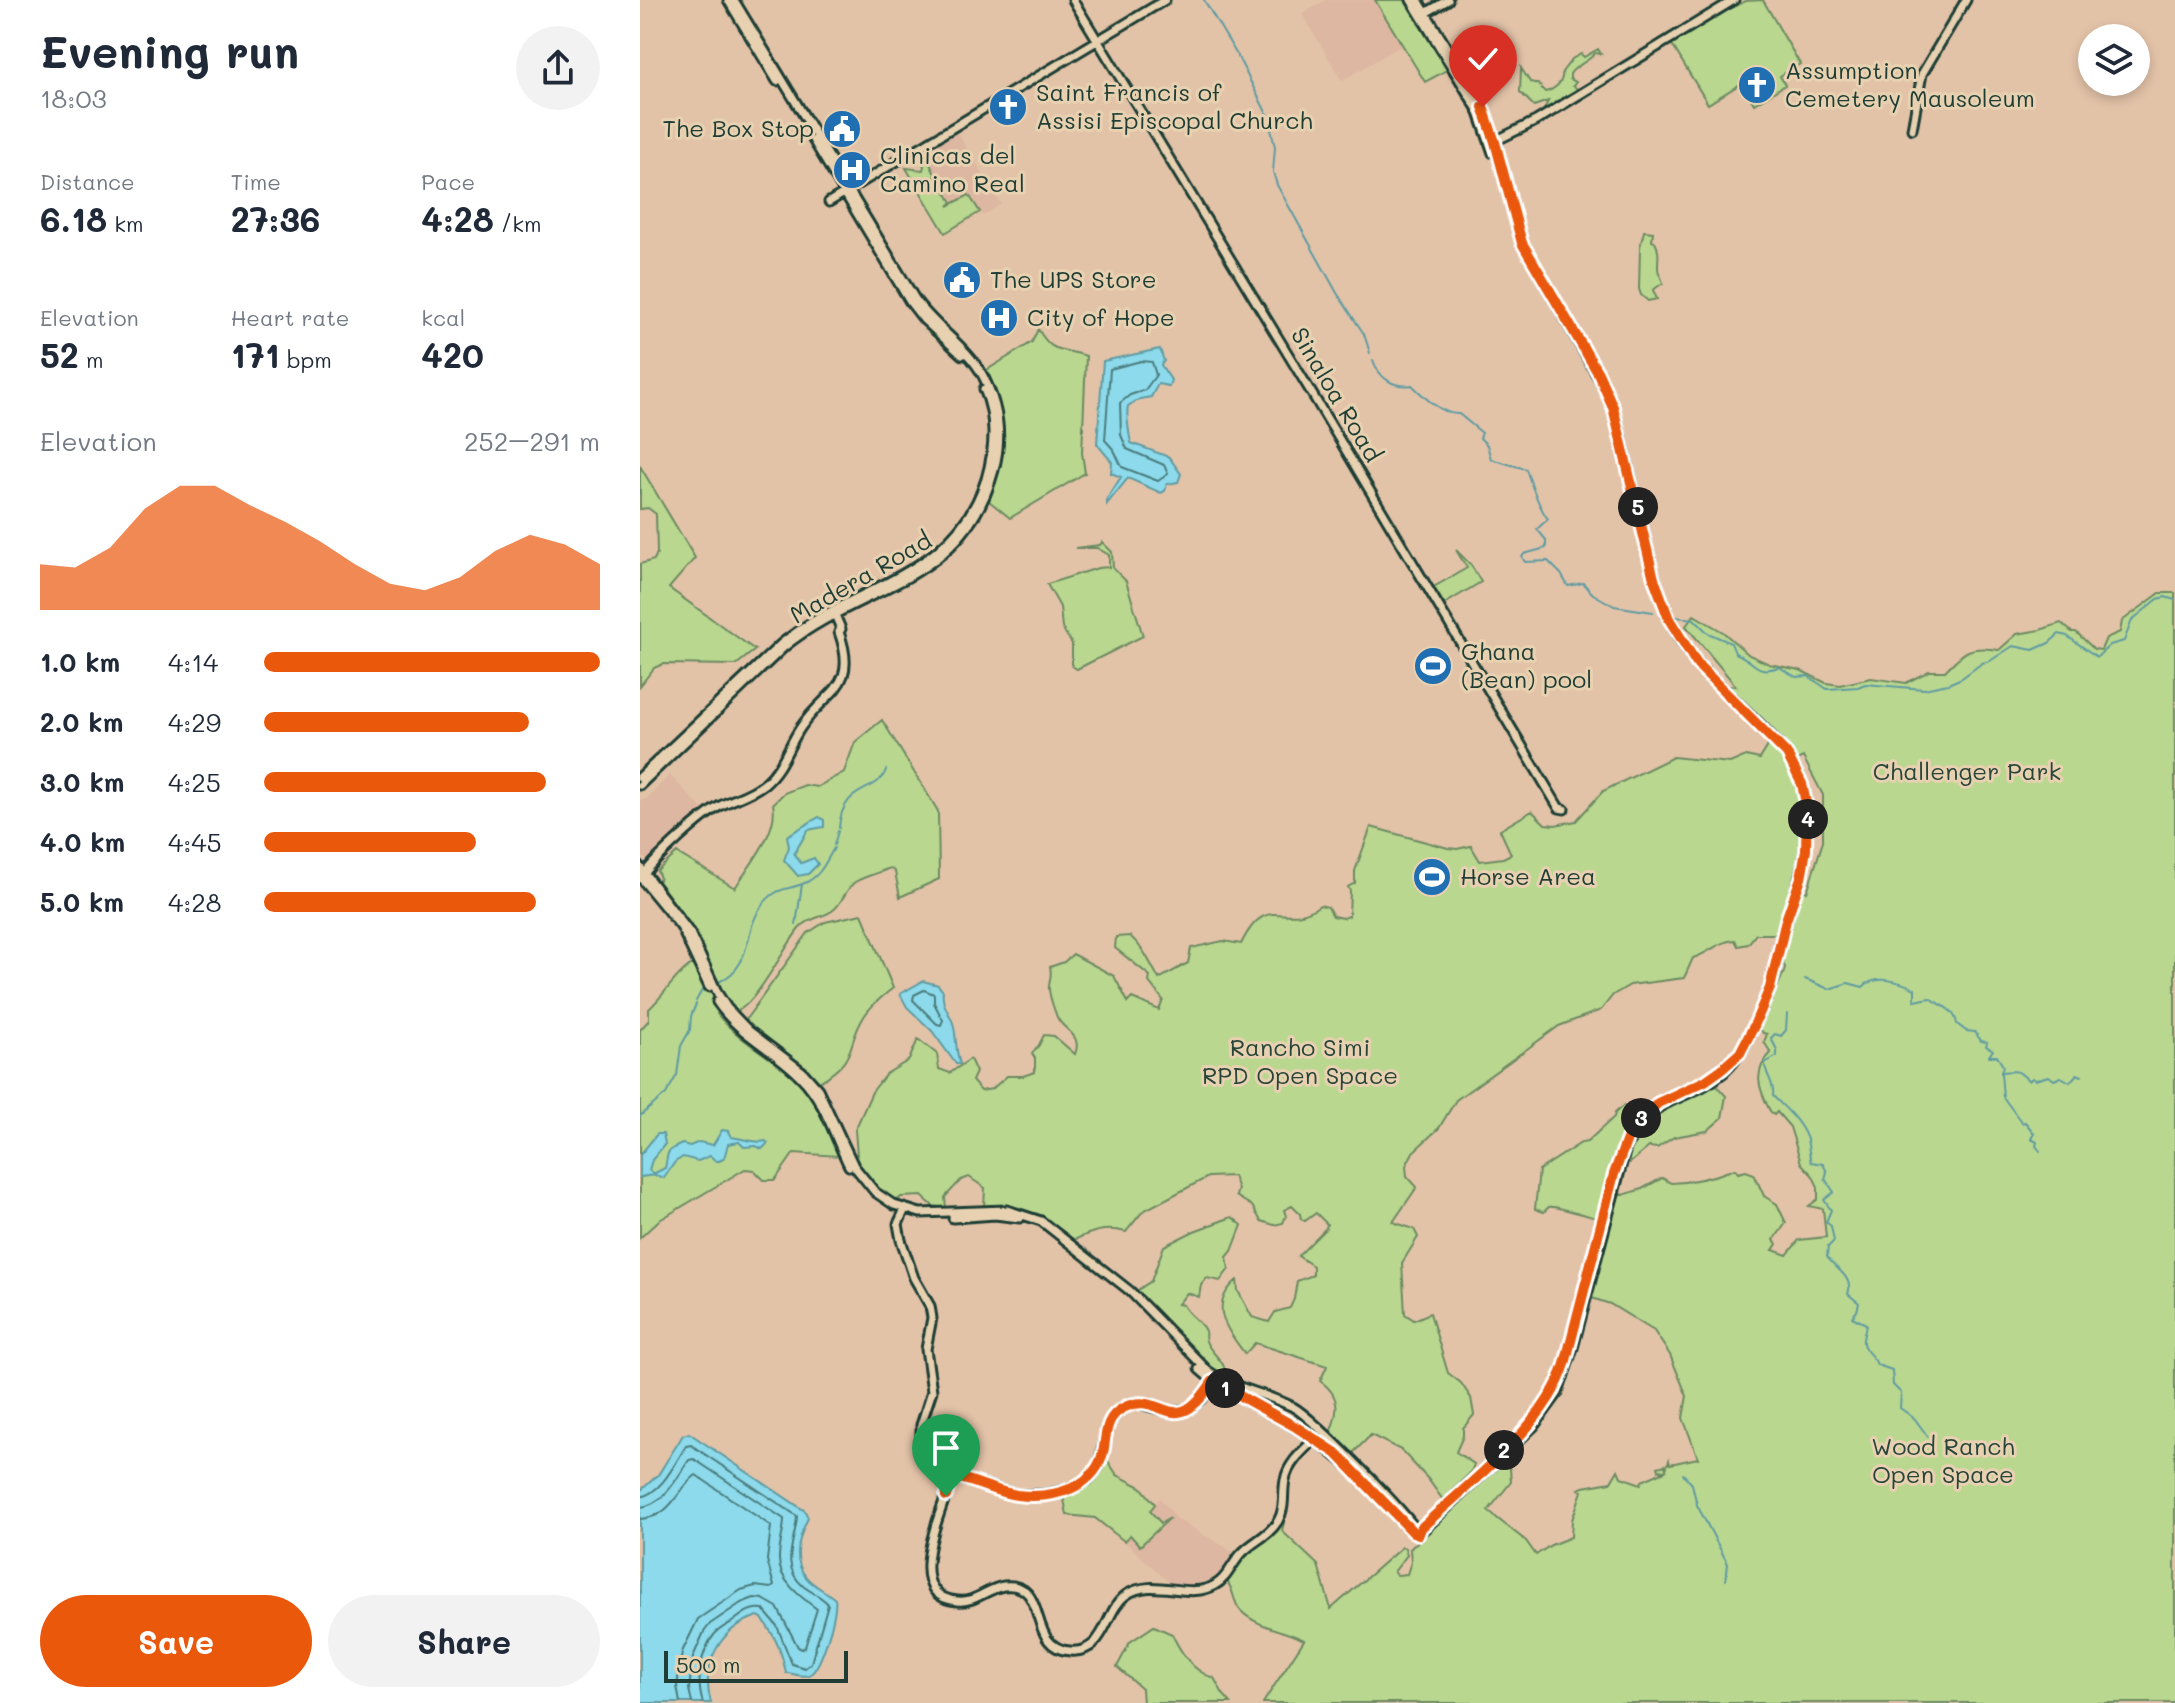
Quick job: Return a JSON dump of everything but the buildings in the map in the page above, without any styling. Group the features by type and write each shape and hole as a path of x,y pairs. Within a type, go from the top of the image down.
{"main road":[{"name":"Madera Road","path":"640,777 805,624 912,576 949,550 985,499 998,451 997,413 981,372 922,309 728,0"},
{"name":"Madera Road","path":"640,785 784,647 831,612 909,571 943,547 974,507 983,489 993,450 990,403 978,375 966,359 918,313 734,0"},
{"name":"Sinaloa Road","path":"1073,0 1558,807 1564,809"},
{"path":"829,202 1165,0"},
{"path":"1411,0 1423,14"},
{"path":"831,612 845,657 839,684 800,728 779,768 759,787 719,806 691,828 677,848 642,875 689,941 711,992 725,1014 807,1084 819,1100 853,1174 880,1202 904,1212 928,1215 1007,1210 1041,1221 1130,1291 1215,1379 1336,1453 1413,1532 1424,1532 1528,1432 1558,1393 1573,1348 1623,1155 1637,1128 1666,1101 1718,1077 1740,1053 1770,988 1786,920 1801,878 1806,850 1807,808 1802,784 1787,754 1704,679 1683,653 1662,614 1650,581 1605,398 1520,251 1493,142 1418,0"},
{"path":"1423,14 1448,0"},
{"path":"1493,142 1536,121 1734,0"},
{"path":"1912,129 1922,74 1966,0"},
{"path":"870,234 887,258 891,259"},
{"path":"904,1212 898,1224 901,1240 914,1278 931,1312 926,1349 932,1391 921,1425 924,1450 933,1466 952,1476 1017,1495 1046,1494 1073,1488 1089,1479 1098,1468 1107,1428 1117,1412 1137,1403 1170,1412 1189,1409 1202,1399 1215,1379"},
{"path":"1215,1379 1292,1407 1323,1431 1419,1534"},
{"path":"952,1476 935,1523 928,1563 929,1579 935,1589 949,1600 962,1601 998,1588 1016,1587 1027,1593 1034,1602 1048,1641 1063,1650 1076,1651 1095,1643 1114,1608 1132,1592 1151,1587 1204,1589 1223,1579 1240,1555 1276,1524 1284,1504 1287,1472 1323,1431"}],"shaded area":[{"path":"1326,0 1375,0 1402,45 1342,81 1302,14"},
{"path":"956,130 1001,204 983,216 980,212 945,233 906,168 923,170 917,154"},
{"path":"670,775 703,810 654,859 647,860 640,856 640,800 646,799"},
{"path":"1160,1498 1177,1519 1235,1553 1222,1575 1199,1586 1172,1585 1124,1541"}],"green space":[{"path":"1375,0 1408,0 1416,14 1415,19 1421,21 1449,69 1425,82"},
{"path":"1763,0 1800,64 1780,76 1785,85 1754,104 1742,83 1708,104 1671,43 1737,5"},
{"path":"1598,49 1601,54 1595,53 1570,74 1570,79 1576,82 1573,86 1578,89 1544,110 1548,101 1534,106 1520,92 1521,68 1530,82 1538,84 1545,92 1558,85 1562,72 1572,59 1581,54 1584,57"},
{"path":"930,149 937,157 929,162 934,177 942,186 954,182 944,189 952,202 948,206 969,195 980,212 945,233 906,168 923,170 918,156"},
{"path":"1644,231 1653,232 1652,241 1658,249 1658,271 1663,283 1653,290 1657,299 1648,301 1639,289 1640,247"},
{"path":"1038,329 1053,347 1086,356 1082,453 1085,473 1010,518 989,501 1000,466 1003,435 999,404 987,370 1032,342"},
{"path":"640,466 695,558 669,588 755,650 736,665 663,664 654,668 640,686 640,564 654,560 657,553 656,514 648,508 640,509"},
{"path":"1102,542 1112,552 1113,568 1126,581 1143,636 1077,669 1072,666 1072,644 1062,628 1060,607 1047,584 1109,567 1109,555 1097,548 1075,548 1100,545"},
{"path":"1456,550 1471,565 1481,582 1441,606 1432,588 1467,568"},
{"name":"Wood Ranch Open Space","path":"2160,593 2175,593 2175,1703 1263,1703 1304,1640 1247,1616 1238,1607 1226,1580 1235,1563 1284,1514 1282,1531 1318,1565 1331,1609 1402,1547 1407,1555 1394,1572 1397,1575 1407,1574 1411,1562 1410,1549 1505,1460 1510,1469 1511,1482 1488,1511 1526,1541 1536,1555 1571,1537 1572,1520 1582,1491 1579,1489 1611,1482 1618,1470 1621,1477 1641,1484 1665,1471 1658,1467 1665,1465 1666,1469 1669,1460 1670,1464 1698,1458 1683,1418 1687,1396 1670,1355 1654,1331 1610,1304 1589,1297 1617,1192 1623,1195 1662,1178 1671,1183 1704,1179 1735,1169 1738,1173 1746,1171 1754,1174 1764,1196 1777,1204 1786,1223 1774,1240 1777,1244 1773,1250 1787,1255 1799,1240 1826,1237 1823,1209 1809,1206 1818,1199 1818,1187 1801,1163 1790,1127 1777,1112 1774,1115 1770,1111 1759,1081 1761,1067 1771,1053 1764,1042 1767,1034 1759,1027 1784,972 1782,962 1790,922 1802,889 1807,892 1823,841 1823,795 1803,757 1797,760 1723,686 1736,686 1686,626 1694,615 1723,632 1749,655 1769,664 1800,670 1826,683 1840,685 1871,678 1906,683 1929,671 1945,671 1969,651 1982,648 1999,650 2017,634 2061,623 2094,649 2101,650 2106,638 2120,632 2122,621"},
{"path":"882,720 938,811 939,879 900,897 895,872 890,868 855,882 835,908 799,929 752,999 735,1012 728,1005 717,1014 807,1091 838,1156 794,1153 775,1180 764,1180 754,1170 745,1169 658,1221 640,1238 640,1030 649,1020 649,1009 674,980 705,957 690,925 656,884 660,878 657,871 677,853 735,888 772,826 773,804 784,793 805,785 817,787 844,772 855,742"},
{"name":"Rancho Simi RPD Open Space","path":"1771,741 1789,764 1800,787 1804,811 1800,859 1778,934 1756,934 1748,944 1738,946 1735,940 1724,943 1693,958 1684,978 1630,985 1613,995 1601,1010 1559,1026 1456,1100 1439,1128 1413,1152 1406,1166 1407,1176 1417,1187 1393,1222 1414,1229 1418,1237 1402,1263 1405,1314 1414,1320 1430,1313 1448,1373 1461,1383 1471,1398 1474,1415 1463,1428 1456,1452 1474,1464 1471,1472 1443,1500 1401,1450 1371,1435 1351,1455 1330,1433 1335,1419 1335,1399 1320,1381 1327,1366 1255,1343 1245,1354 1223,1317 1223,1299 1237,1280 1238,1291 1252,1317 1269,1322 1275,1312 1290,1308 1297,1281 1313,1275 1313,1266 1298,1256 1326,1228 1327,1224 1316,1213 1305,1221 1292,1206 1284,1210 1286,1216 1283,1223 1274,1225 1261,1221 1252,1206 1236,1196 1238,1189 1233,1176 1208,1177 1143,1211 1126,1232 1099,1231 1074,1240 1032,1214 1010,1208 984,1207 985,1188 969,1177 961,1180 945,1197 946,1208 933,1206 922,1196 901,1197 896,1202 871,1183 852,1152 857,1155 855,1130 872,1092 886,1074 909,1060 918,1039 937,1054 939,1069 950,1073 970,1059 976,1072 972,1081 981,1091 992,1089 1007,1076 1035,1072 1032,1054 1044,1035 1054,1036 1075,1054 1077,1047 1074,1037 1057,1017 1049,989 1050,967 1064,962 1073,954 1114,976 1128,1002 1132,998 1159,1010 1163,1000 1149,982 1150,976 1115,948 1116,937 1130,936 1159,979 1188,963 1191,948 1223,941 1241,944 1260,918 1268,915 1296,915 1320,905 1328,907 1333,916 1349,916 1348,887 1355,883 1355,871 1371,827 1448,848 1471,846 1480,861 1503,858 1511,854 1500,830 1532,811 1545,824 1576,821 1603,791 1673,757 1730,763 1746,756 1760,759"},
{"path":"862,914 893,988 865,1015 841,1066 819,1082 744,1022 808,933 825,922"},
{"path":"1714,1083 1726,1096 1722,1118 1707,1131 1674,1137 1657,1148 1649,1147 1630,1163 1626,1159 1651,1119 1672,1104"},
{"path":"1624,1105 1638,1116 1615,1154 1600,1219 1552,1207 1544,1212 1535,1209 1539,1170 1587,1142"},
{"path":"1232,1217 1242,1225 1227,1257 1229,1269 1220,1281 1207,1278 1201,1285 1199,1297 1187,1293 1178,1304 1183,1305 1204,1329 1208,1346 1222,1363 1225,1379 1209,1369 1135,1292 1151,1281 1164,1246"},
{"path":"1104,1460 1117,1475 1141,1487 1155,1504 1150,1511 1161,1523 1170,1518 1140,1546 1130,1535 1124,1541 1095,1518 1067,1515 1063,1494 1089,1483"},
{"path":"1154,1626 1172,1634 1188,1661 1214,1678 1231,1703 1143,1703 1142,1689 1117,1667 1130,1642"}],"water":[{"path":"1160,349 1164,361 1161,365 1171,380 1169,386 1158,384 1151,397 1128,406 1129,435 1131,443 1169,457 1181,474 1178,482 1167,484 1161,493 1128,478 1107,504 1121,477 1111,473 1112,462 1097,444 1103,361"},
{"path":"819,817 824,820 824,827 808,830 794,854 801,863 814,858 818,864 808,874 798,876 784,860 789,847 787,836"},
{"path":"923,981 938,985 943,991 944,1004 953,1023 960,1064 956,1064 932,1031 907,1007 900,994"},
{"path":"722,1130 728,1131 731,1137 768,1143 762,1149 744,1147 739,1142 728,1144 722,1160 716,1161 710,1156 698,1161 683,1157 675,1162 664,1178 655,1175 640,1177 640,1155 657,1134 663,1134 665,1144 652,1160 649,1170 653,1174 665,1168 672,1149 699,1142 713,1145"},
{"path":"689,1433 805,1511 808,1518 800,1540 799,1563 809,1580 835,1599 834,1615 819,1663 809,1675 786,1673 775,1638 758,1616 733,1629 716,1649 708,1675 711,1703 640,1703 640,1491 658,1475 683,1435"}],"waterway":[{"path":"1204,0 1268,116 1275,147 1273,172 1277,185 1337,293 1364,334 1370,353"},
{"path":"1373,360 1388,380 1399,385 1412,385 1433,404 1459,414 1482,433 1480,438 1487,445 1491,459 1526,469 1548,519 1537,529 1546,540 1546,548 1524,554 1525,562 1548,561 1568,586 1583,583 1593,594 1614,606 1653,612"},
{"path":"1676,617 1694,619 1708,633 1731,643 1735,653 1760,668 1779,667 1796,677 1808,676 1827,689 1865,684 1924,689 1962,678 2013,646 2033,650 2049,643 2059,634 2067,636 2097,657 2110,645 2124,641 2132,620 2158,599 2165,597 2175,600"},
{"path":"839,828 846,803 882,778 886,770"},
{"path":"834,845 838,831"},
{"path":"719,982 738,966 752,925 768,898 812,879 834,848"},
{"path":"796,925 802,884"},
{"path":"1805,979 1829,989 1848,983 1863,987 1881,980 1902,983 1915,989 1915,1001 1930,998 1951,1011 1957,1024 1966,1031 1975,1032 1981,1041 1987,1042 1986,1046 1993,1050 1989,1056 1997,1056 2003,1066 2001,1072 2017,1072 2029,1081 2049,1076 2054,1080 2061,1077 2070,1082 2077,1074 2082,1076"},
{"path":"696,1001 702,990"},
{"path":"640,1116 666,1094 677,1075 681,1046 690,1030 696,1004"},
{"path":"1787,1014 1786,1030 1781,1036 1775,1034 1771,1038 1777,1056 1765,1063 1773,1096 1803,1131 1811,1162 1823,1164 1827,1172 1825,1179 1834,1192 1824,1200 1831,1210 1826,1222 1831,1226 1834,1241 1828,1247 1827,1257 1847,1279 1848,1294 1859,1303 1852,1317 1866,1324 1864,1346 1877,1365 1892,1370 1893,1385 1901,1393 1900,1408 1915,1419 1928,1437"},
{"path":"2001,1073 2003,1097 2022,1123 2025,1122 2034,1133 2031,1139 2037,1142 2040,1151"},
{"path":"1683,1474 1692,1484 1697,1505 1728,1564 1726,1580"}],"place":[{"name":"Assumption Cemetery Mausoleum","path":"1757,85"},
{"name":"Saint Francis of Assisi Episcopal Church","path":"1008,107"},
{"name":"The Box Stop","path":"842,129"},
{"name":"Clinicas del Camino Real","path":"852,170"},
{"name":"The UPS Store","path":"962,280"},
{"name":"City of Hope","path":"999,318"},
{"name":"Ghana (Bean) pool","path":"1433,666"},
{"name":"Horse Area","path":"1432,877"}],"route":[{"path":"946,1496 952,1476 1017,1495 1069,1490 1095,1473 1107,1428 1117,1412 1137,1403 1180,1412 1196,1405 1213,1381 1336,1453 1413,1532 1419,1534 1421,1528 1531,1424 1554,1392 1565,1364 1614,1174 1630,1131 1658,1103 1710,1078 1740,1053 1770,988 1805,858 1808,817 1802,784 1787,754 1697,664 1669,619 1654,579 1613,407 1598,373 1522,243 1483,107"}],"park label":[{"name":"Challenger Park","path":"1967,772"}]}
